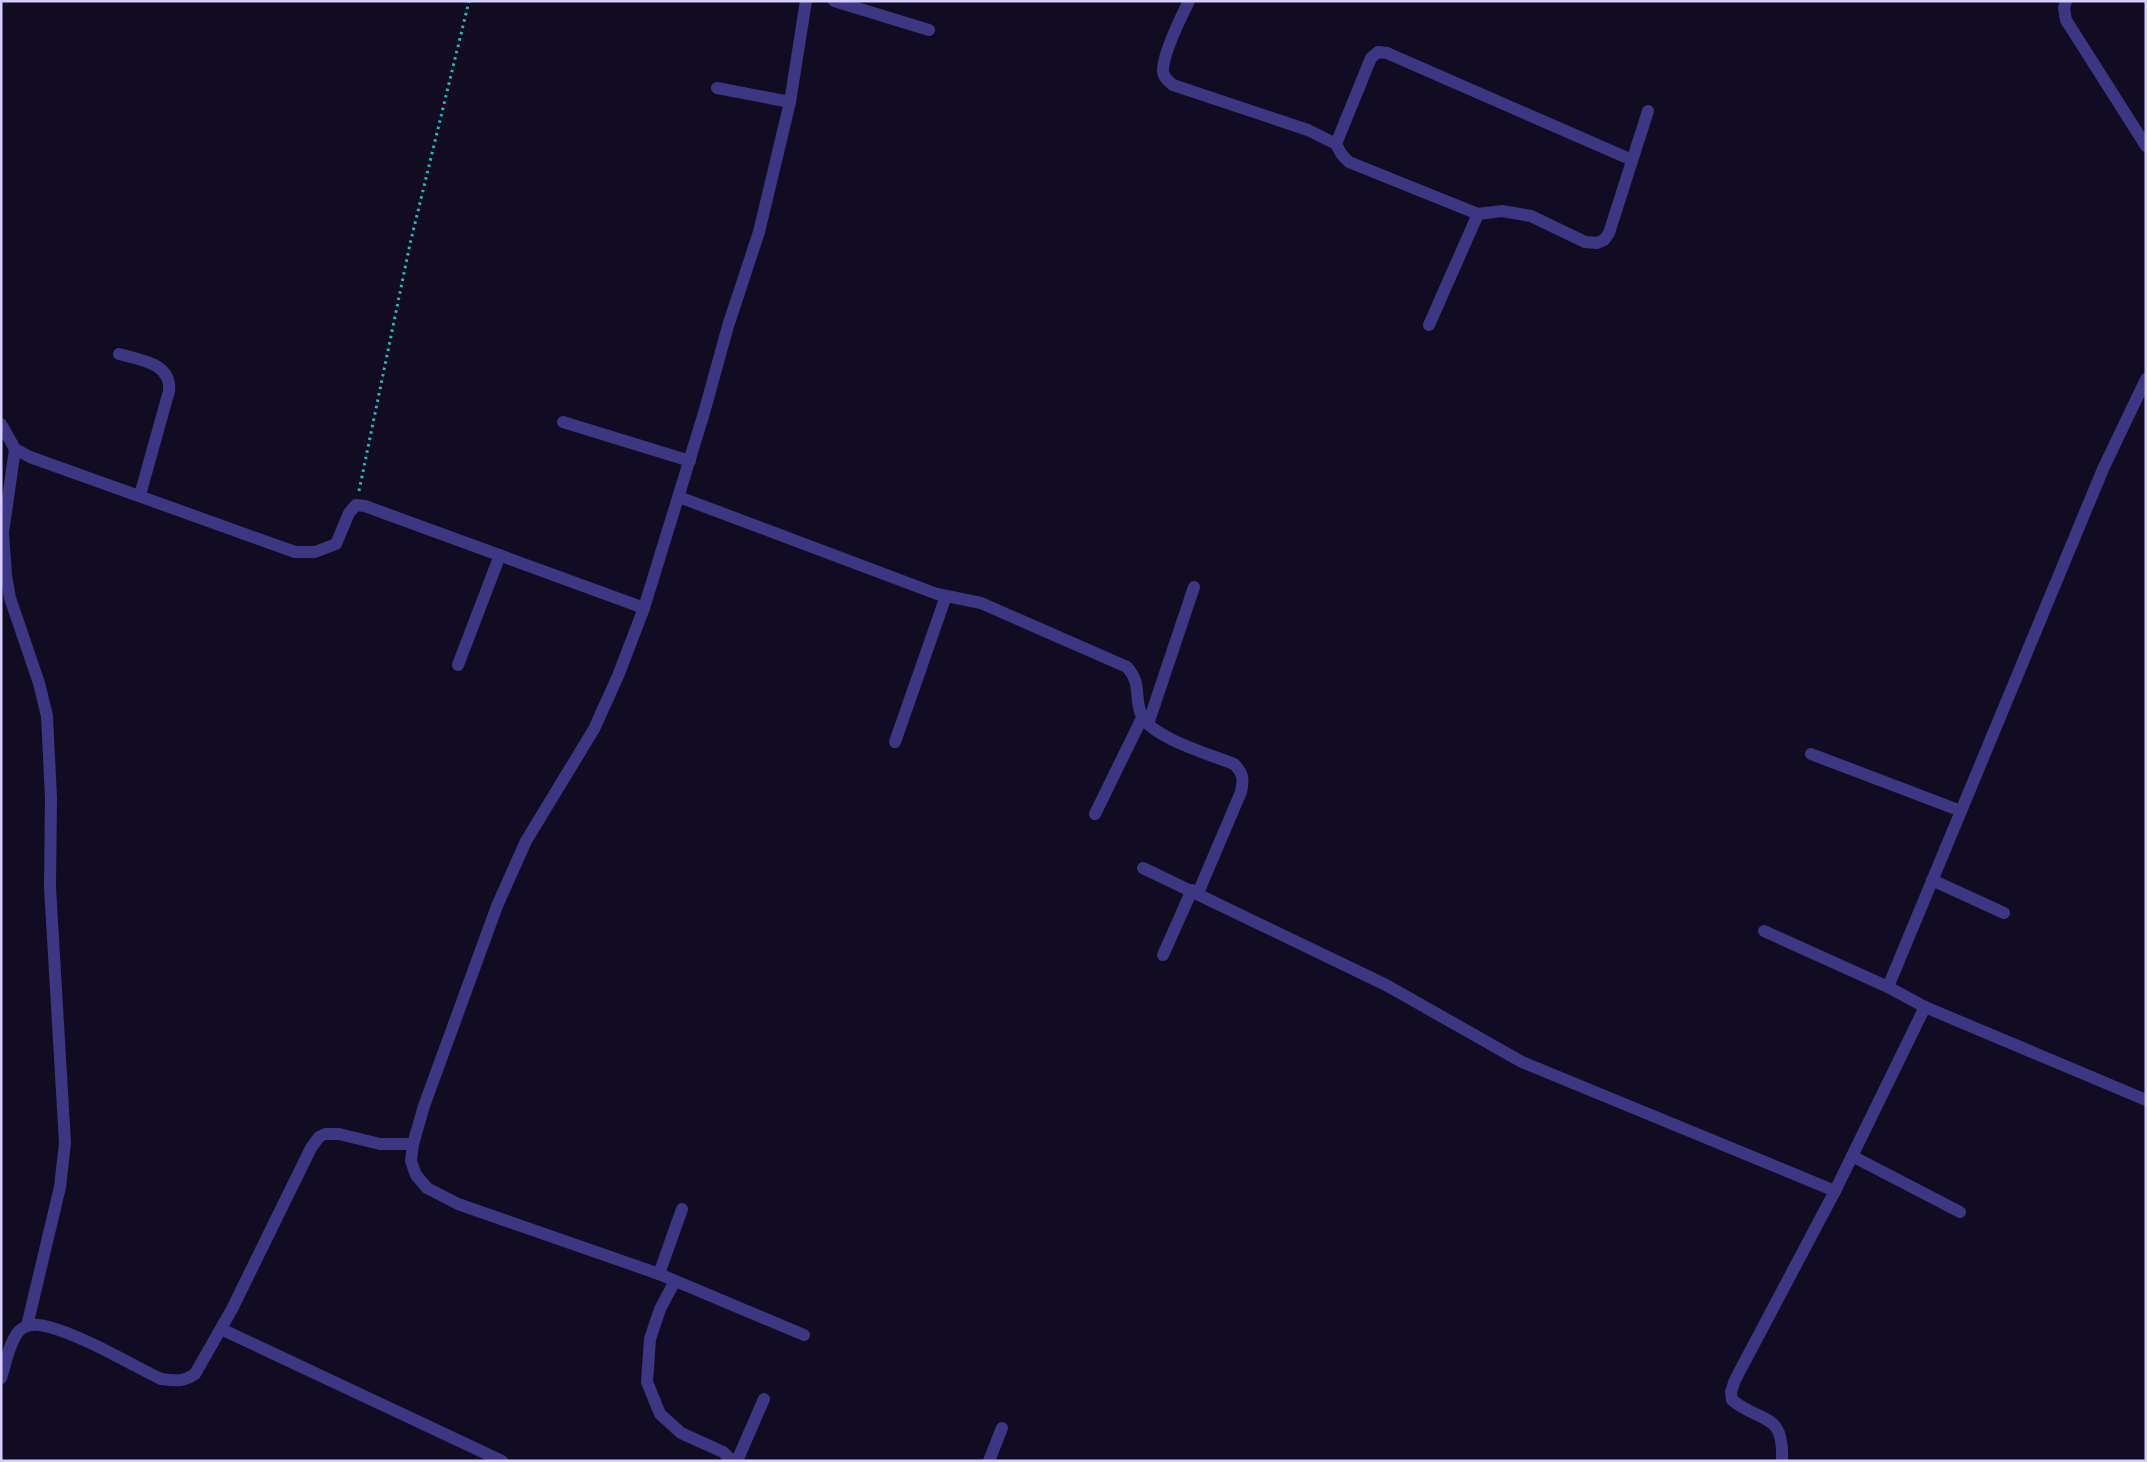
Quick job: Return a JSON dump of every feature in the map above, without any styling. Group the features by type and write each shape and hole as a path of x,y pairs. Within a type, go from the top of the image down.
{"street":[{"path":"804,1335 659,1274 458,1204 427,1188 416,1175 411,1161 413,1144 427,1098 497,906 526,841 594,729 618,676 644,608 690,461 728,326 759,232 790,102 806,1"},
{"path":"834,1 929,30"},
{"path":"1189,1 1176,27 1162,70 1166,79 1173,85 1286,121 1336,144 1342,155 1350,162 1478,214 1502,211 1531,216 1585,242 1597,243 1604,240 1609,233 1648,111"},
{"path":"2066,1 2064,8 2066,20 2146,146"},
{"path":"1336,144 1370,58 1378,52 1387,53 1632,160"},
{"path":"717,88 790,102"},
{"path":"1429,326 1478,214"},
{"path":"119,354 153,364 165,372 169,379 169,391 140,495"},
{"path":"1888,987 2103,469 2146,379"},
{"path":"562,422 690,461"},
{"path":"1,424 15,450 4,533 6,574 10,598 38,682 47,716 51,798 50,887 65,1143 58,1196 27,1326"},
{"path":"15,450 295,552 315,552 336,544 349,513 356,505 365,506 644,608"},
{"path":"679,497 946,596 981,603 1128,666 1138,686 1139,710 1145,721 1166,736 1234,764 1242,772 1244,781 1241,792 1195,892 1162,955"},
{"path":"458,665 500,555"},
{"path":"1095,814 1145,721 1194,588"},
{"path":"895,742 946,596"},
{"path":"1812,754 1961,811"},
{"path":"1143,868 1386,985 1522,1062 1835,1190"},
{"path":"1932,880 2004,913"},
{"path":"1764,931 1888,987 1925,1007 2146,1100"},
{"path":"1782,1461 1783,1447 1780,1432 1771,1420 1740,1406 1732,1400 1731,1392 1743,1364 1835,1190 1925,1007"},
{"path":"1,1378 14,1340 20,1331 27,1326 36,1325 49,1327 79,1339 161,1379 186,1380 195,1374 221,1329 311,1148 320,1137 325,1134 338,1134 380,1144 413,1144"},
{"path":"1852,1156 1960,1212"},
{"path":"659,1274 682,1209"},
{"path":"675,1281 660,1309 650,1339 647,1382 660,1414 681,1434 723,1452 732,1461"},
{"path":"221,1329 502,1461"},
{"path":"737,1461 764,1399"},
{"path":"989,1461 1002,1428"}],"path":[{"path":"356,505 410,244 469,1"}]}
